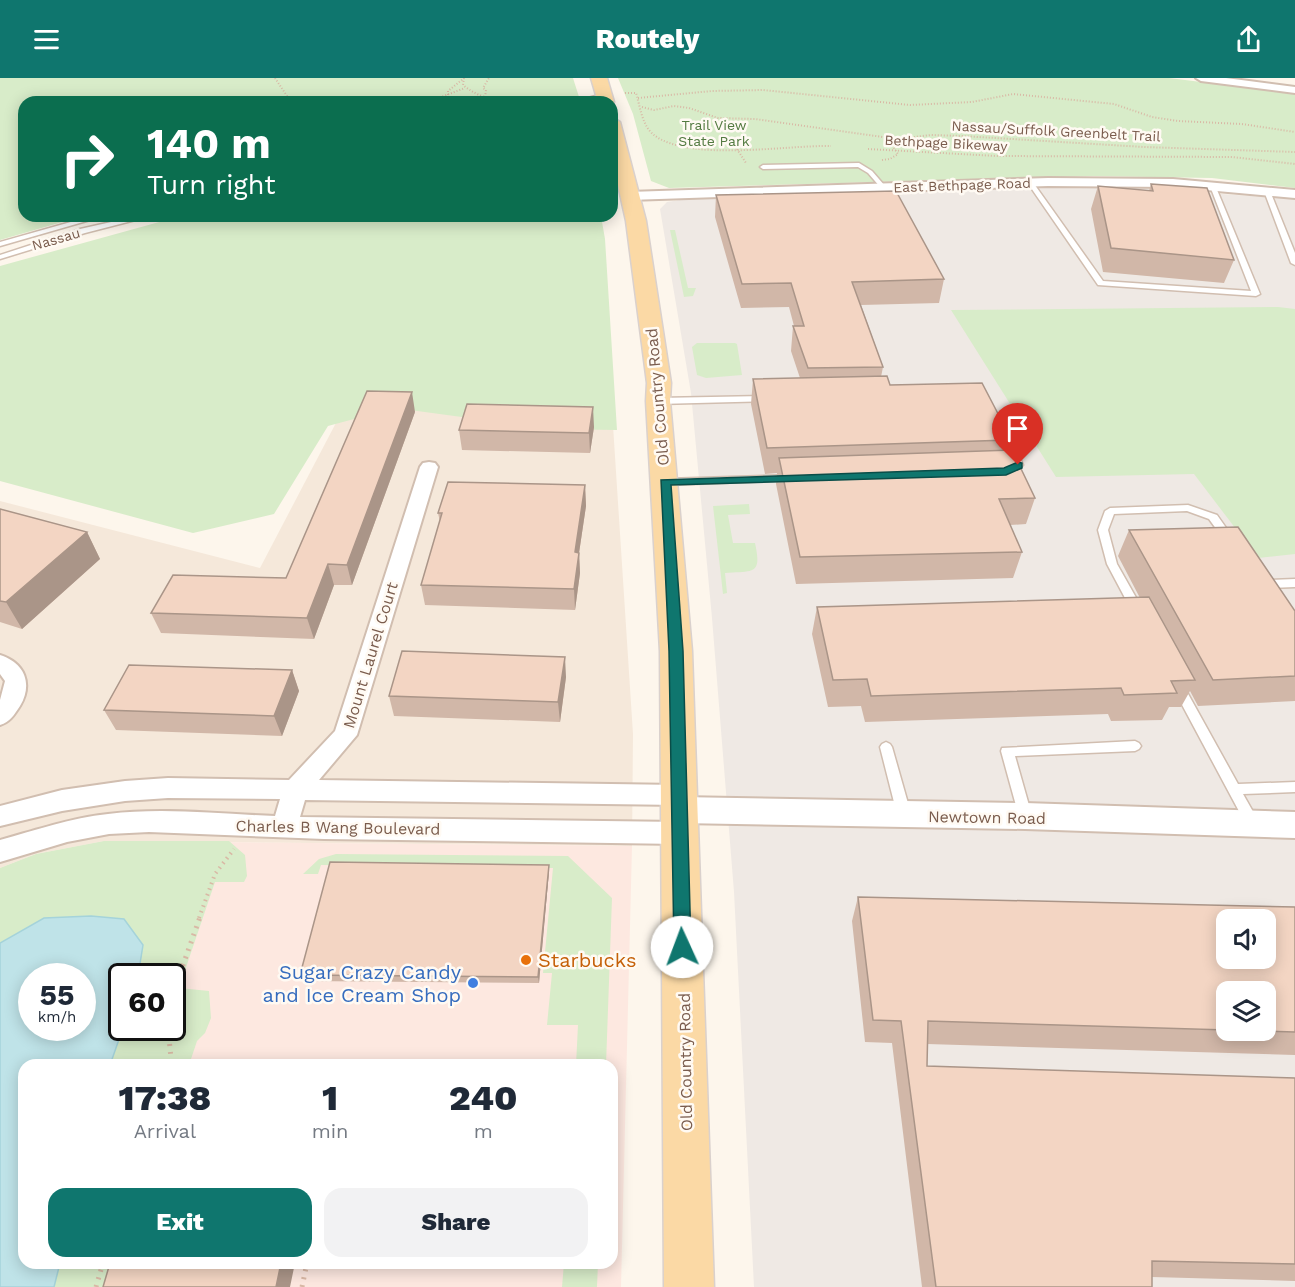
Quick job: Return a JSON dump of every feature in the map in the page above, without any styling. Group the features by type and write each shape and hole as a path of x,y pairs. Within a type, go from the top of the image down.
{"main road":[{"path":"599,78 603,96"},
{"name":"Old Country Road","path":"618,148 636,220 659,383 658,401 676,651 688,1287"}],"street":[{"path":"1201,78 1295,90"},
{"name":"East Bethpage Road","path":"629,195 1030,182 1132,182 1213,186 1295,194"},
{"name":"Mount Laurel Court","path":"284,827 296,789 345,735 429,467"},
{"path":"0,663 9,668 15,677 17,688 12,701 0,716"},
{"path":"0,816 77,797 124,790 296,789 680,813"},
{"name":"Newtown Road","path":"680,813 1024,816 1295,825"},
{"name":"Charles B Wang Boulevard","path":"0,851 67,831 109,824 149,822 284,827 680,813"}],"lane":[{"path":"763,167 859,165 870,172 883,187"},
{"path":"1030,182 1101,284 1256,294 1213,186"},
{"path":"1267,191 1295,263"},
{"path":"0,244 79,222"},
{"name":"Nassau","path":"0,257 83,231 121,222"},
{"path":"658,401 780,399"},
{"path":"998,419 1018,465 1006,471"},
{"path":"665,482 806,478"},
{"path":"1146,626 1112,564 1103,530 1110,511 1188,508 1213,517 1236,549"},
{"path":"1269,585 1295,583"},
{"path":"1173,676 1253,824"},
{"path":"1024,816 1008,751 1135,746"},
{"path":"886,747 905,816"},
{"path":"1234,789 1295,788"}],"path":[{"path":"275,78 287,96"},
{"path":"464,78 462,82 465,88 483,96"},
{"path":"448,95 448,91 464,78"},
{"path":"485,96 486,90 483,88 489,78"},
{"path":"443,96 465,88"},
{"path":"638,98 712,91 776,90 910,105 972,102 1013,94 1114,104 1152,117 1178,122 1242,124 1295,132"},
{"path":"626,93 634,93 638,98 650,130 655,136 688,147 737,149 796,146 837,147"},
{"name":"Nassau/Suffolk Greenbelt Trail","path":"641,106 654,110 674,106 718,118 755,119 897,139 931,135 962,136 1133,147 1196,147 1295,152"},
{"path":"897,139 892,145 898,152"},
{"name":"Bethpage Bikeway","path":"864,149 980,157 1228,157 1295,164"},
{"path":"184,963 215,874 234,849"},
{"path":"169,1041 171,1059"},
{"path":"96,1287 102,1269"},
{"path":"302,1287 306,1269"}],"shaded area":[{"path":"1071,187 1135,188 1295,199 1295,1287 754,1287 734,892 691,393 660,209 667,202 686,199"},
{"path":"349,398 612,410 633,734 632,846 104,841 36,854 0,868 0,501 260,568"},
{"path":"104,841 632,846 621,1287 0,1287 0,868 36,854"}],"green space":[{"path":"0,78 573,78 579,96 18,96 18,222 62,222 0,240"},
{"name":"Trail View State Park","path":"618,78 1169,78 1283,92 1295,94 1295,188 1212,178 1092,176 669,188 651,181 633,114"},
{"path":"159,222 602,222 617,430 551,429 395,408 328,426 274,514 193,533 0,481 0,266"},
{"path":"670,230 675,230 688,288 696,288 693,296 684,297"},
{"path":"1278,307 1295,309 1295,554 1258,558 1194,474 1056,477 951,310"},
{"path":"697,343 737,344 742,375 706,378 697,375 692,347"},
{"path":"749,504 750,514 728,515 733,543 755,543 756,566 749,571 725,573 727,593 723,594 713,506"},
{"path":"104,841 229,841 245,855 247,876 244,882 215,882 186,967 186,963 108,963 108,1041 186,1041 186,989 209,991 211,1018 205,1033 197,1041 191,1059 18,1059 18,1269 124,1269 118,1287 0,1287 0,868 36,854"},
{"path":"336,854 568,856 612,898 606,1059 576,1059 578,1025 547,1025 552,973 543,973 553,868 321,865 318,874 303,874 319,859"},
{"path":"564,1269 598,1269 597,1287 562,1287"}],"water":[{"path":"91,916 124,919 143,945 140,963 108,963 108,1041 118,1041 112,1059 18,1059 18,1269 58,1269 54,1287 0,1287 0,943 44,918"}],"building":[{"path":"1151,184 1207,188 1234,260 1111,248 1098,186 1153,191"},
{"path":"896,191 944,279 852,282 883,367 808,368 793,326 804,326 791,283 742,284 716,195"},
{"path":"887,376 890,385 982,383 1007,431 1003,431 1008,440 767,448 753,379"},
{"path":"367,391 412,392 347,565 328,564 307,618 151,613 173,575 286,578"},
{"path":"467,404 593,407 589,433 459,430"},
{"path":"1012,450 1035,498 999,499 1022,552 800,557 779,458"},
{"path":"448,482 585,485 575,552 579,553 574,589 421,585 442,513 438,513"},
{"path":"0,509 87,532 6,602 0,601"},
{"path":"1238,527 1295,611 1295,676 1213,680 1129,530"},
{"path":"1149,597 1195,680 1171,681 1177,693 1124,695 1121,688 871,696 867,679 833,680 817,607"},
{"path":"402,651 565,657 558,702 389,696"},
{"path":"129,665 292,670 274,716 104,710"},
{"path":"330,862 549,865 538,977 300,975"},
{"path":"858,897 1295,907 1295,1032 1276,1031 1276,981 1216,981 1216,1030 928,1021 927,1066 1295,1078 1295,1264 1152,1261 1152,1287 936,1287 901,1021 873,1020"},
{"path":"108,1269 280,1269 276,1287 103,1287"}],"place":[{"name":"Starbucks","path":"526,960"},
{"name":"Sugar Crazy Candy and Ice Cream Shop","path":"473,983"}],"route":[{"path":"682,947 676,651 665,482 1006,471 1018,465"}]}
